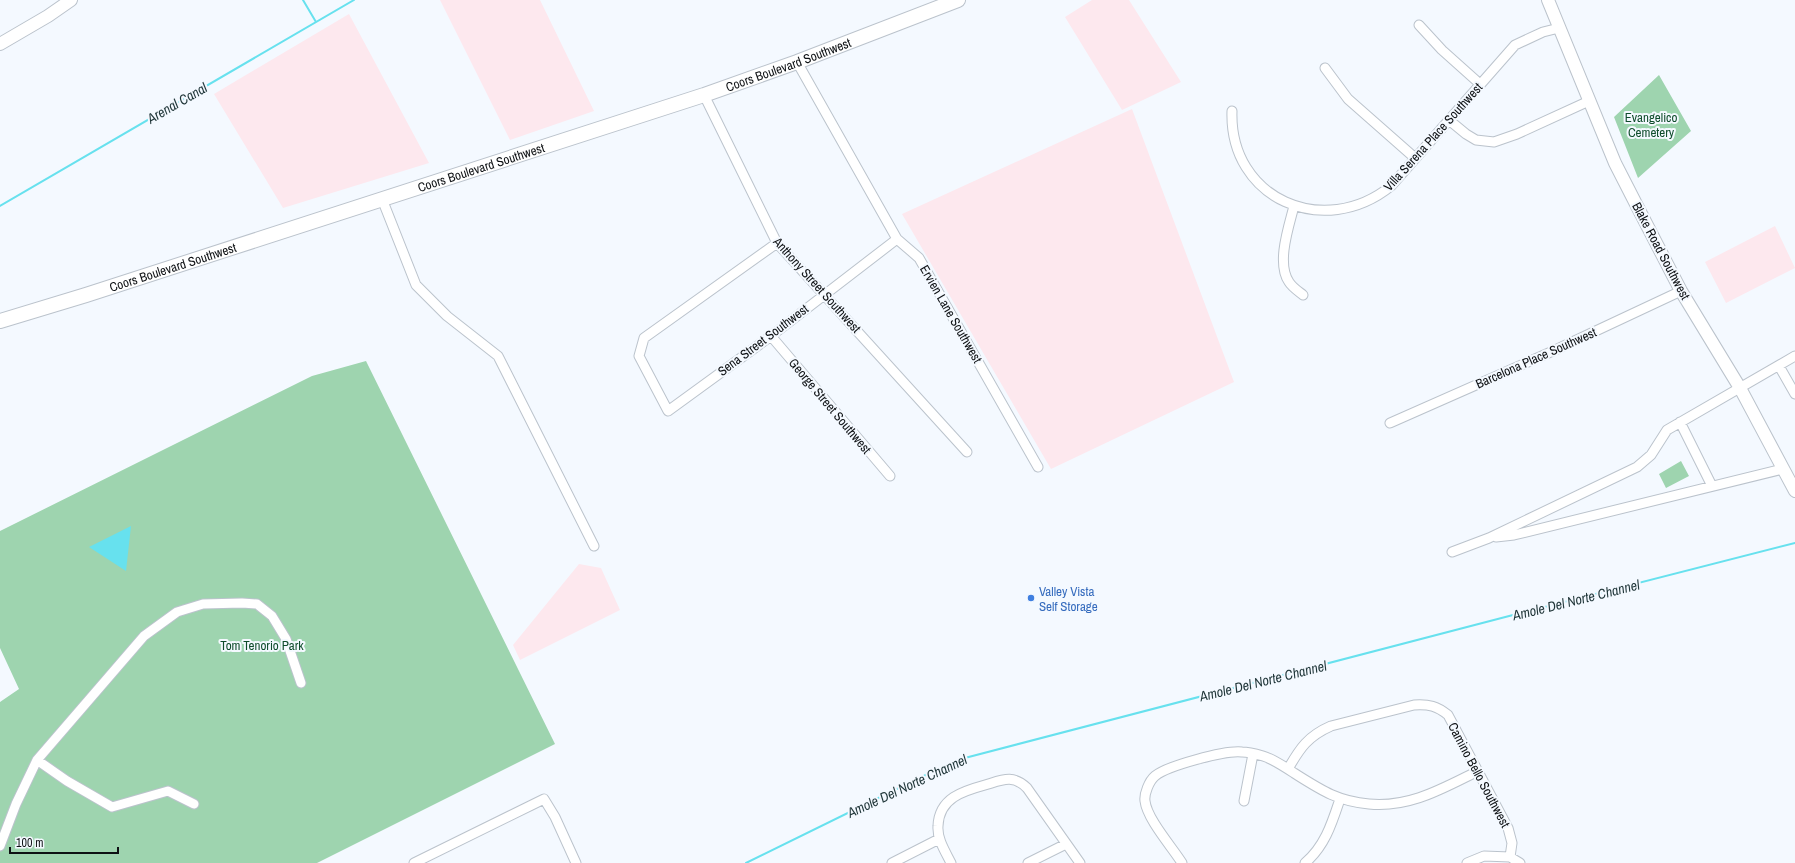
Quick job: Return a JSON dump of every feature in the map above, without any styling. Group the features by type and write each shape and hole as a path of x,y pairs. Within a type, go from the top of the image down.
{"main road":[{"path":"0,44 48,16 71,0"},
{"name":"Coors Boulevard Southwest","path":"0,321 704,95 797,62 958,0"},
{"name":"Blake Road Southwest","path":"1548,0 1615,163 1682,291 1740,388 1795,491"}],"street":[{"path":"1419,25 1442,50 1480,84"},
{"name":"Villa Serena Place Southwest","path":"1232,110 1233,138 1243,161 1252,176 1262,187 1274,196 1294,206 1304,209 1326,211 1347,208 1365,203 1379,196 1391,186 1515,45 1543,32 1559,28"},
{"name":"Ervien Lane Southwest","path":"797,62 896,239 919,258 1038,467"},
{"path":"1326,68 1348,99 1416,158"},
{"name":"Anthony Street Southwest","path":"704,95 777,243 967,452"},
{"path":"1449,120 1476,140 1494,142 1517,134 1589,102"},
{"path":"382,199 416,285 447,316 498,356 594,546"},
{"path":"1294,206 1286,237 1284,252 1285,267 1290,283 1303,295"},
{"name":"Sena Street Southwest","path":"777,243 644,338 640,356 668,411 771,336 896,239"},
{"name":"Barcelona Place Southwest","path":"1390,423 1554,351 1682,291"},
{"name":"George Street Southwest","path":"771,336 890,476"},
{"path":"1452,552 1489,538 1637,467 1650,455 1667,430 1795,356"},
{"path":"1779,366 1795,394"},
{"path":"1680,422 1712,486"},
{"path":"1489,538 1514,535 1783,469"},
{"path":"0,846 16,804 37,760 144,636 177,612 203,604 257,604 272,616 286,639 302,683"},
{"name":"Camino Bello Southwest","path":"1288,769 1302,745 1320,731 1331,726 1414,705 1427,704 1439,708 1448,715 1508,828 1512,844 1510,857"},
{"path":"1182,863 1147,809 1145,800 1147,789 1154,777 1174,767 1222,754 1242,752 1254,754 1265,757 1288,769 1324,792 1340,799 1381,805 1405,802 1429,795 1478,771"},
{"path":"1244,800 1254,754"},
{"path":"37,760 67,781 112,807 168,791 194,804"},
{"path":"951,863 939,839 939,816 950,800 962,792 1006,779 1020,781 1027,788 1080,863"},
{"path":"414,863 544,799 555,817 576,863"},
{"path":"1305,863 1320,849 1332,824 1340,799"},
{"path":"892,863 939,839"},
{"path":"1028,863 1066,844"},
{"path":"1467,863 1484,856 1510,857 1520,863"}],"shaded area":[{"path":"440,0 540,0 594,111 510,140"},
{"path":"1092,0 1129,0 1181,82 1122,110 1065,17"},
{"path":"349,14 429,163 283,208 214,94"},
{"path":"1132,109 1234,382 1051,469 902,214"},
{"path":"1775,226 1795,268 1726,303 1705,262"},
{"path":"579,564 601,568 620,610 520,660 513,645"}],"green space":[{"name":"Evangelico Cemetery","path":"1659,75 1691,131 1638,178 1614,117"},
{"name":"Tom Tenorio Park","path":"366,361 555,744 317,863 0,863 0,702 19,689 0,648 0,531 312,376"},
{"path":"1681,461 1689,476 1666,488 1659,474"}],"water":[{"path":"131,526 126,571 89,547"}],"waterway":[{"path":"303,0 316,22"},
{"name":"Arenal Canal","path":"0,206 354,0"},
{"name":"Amole Del Norte Channel","path":"746,863 961,759 1795,543"}],"place":[{"name":"Valley Vista Self Storage","path":"1031,598"}]}
